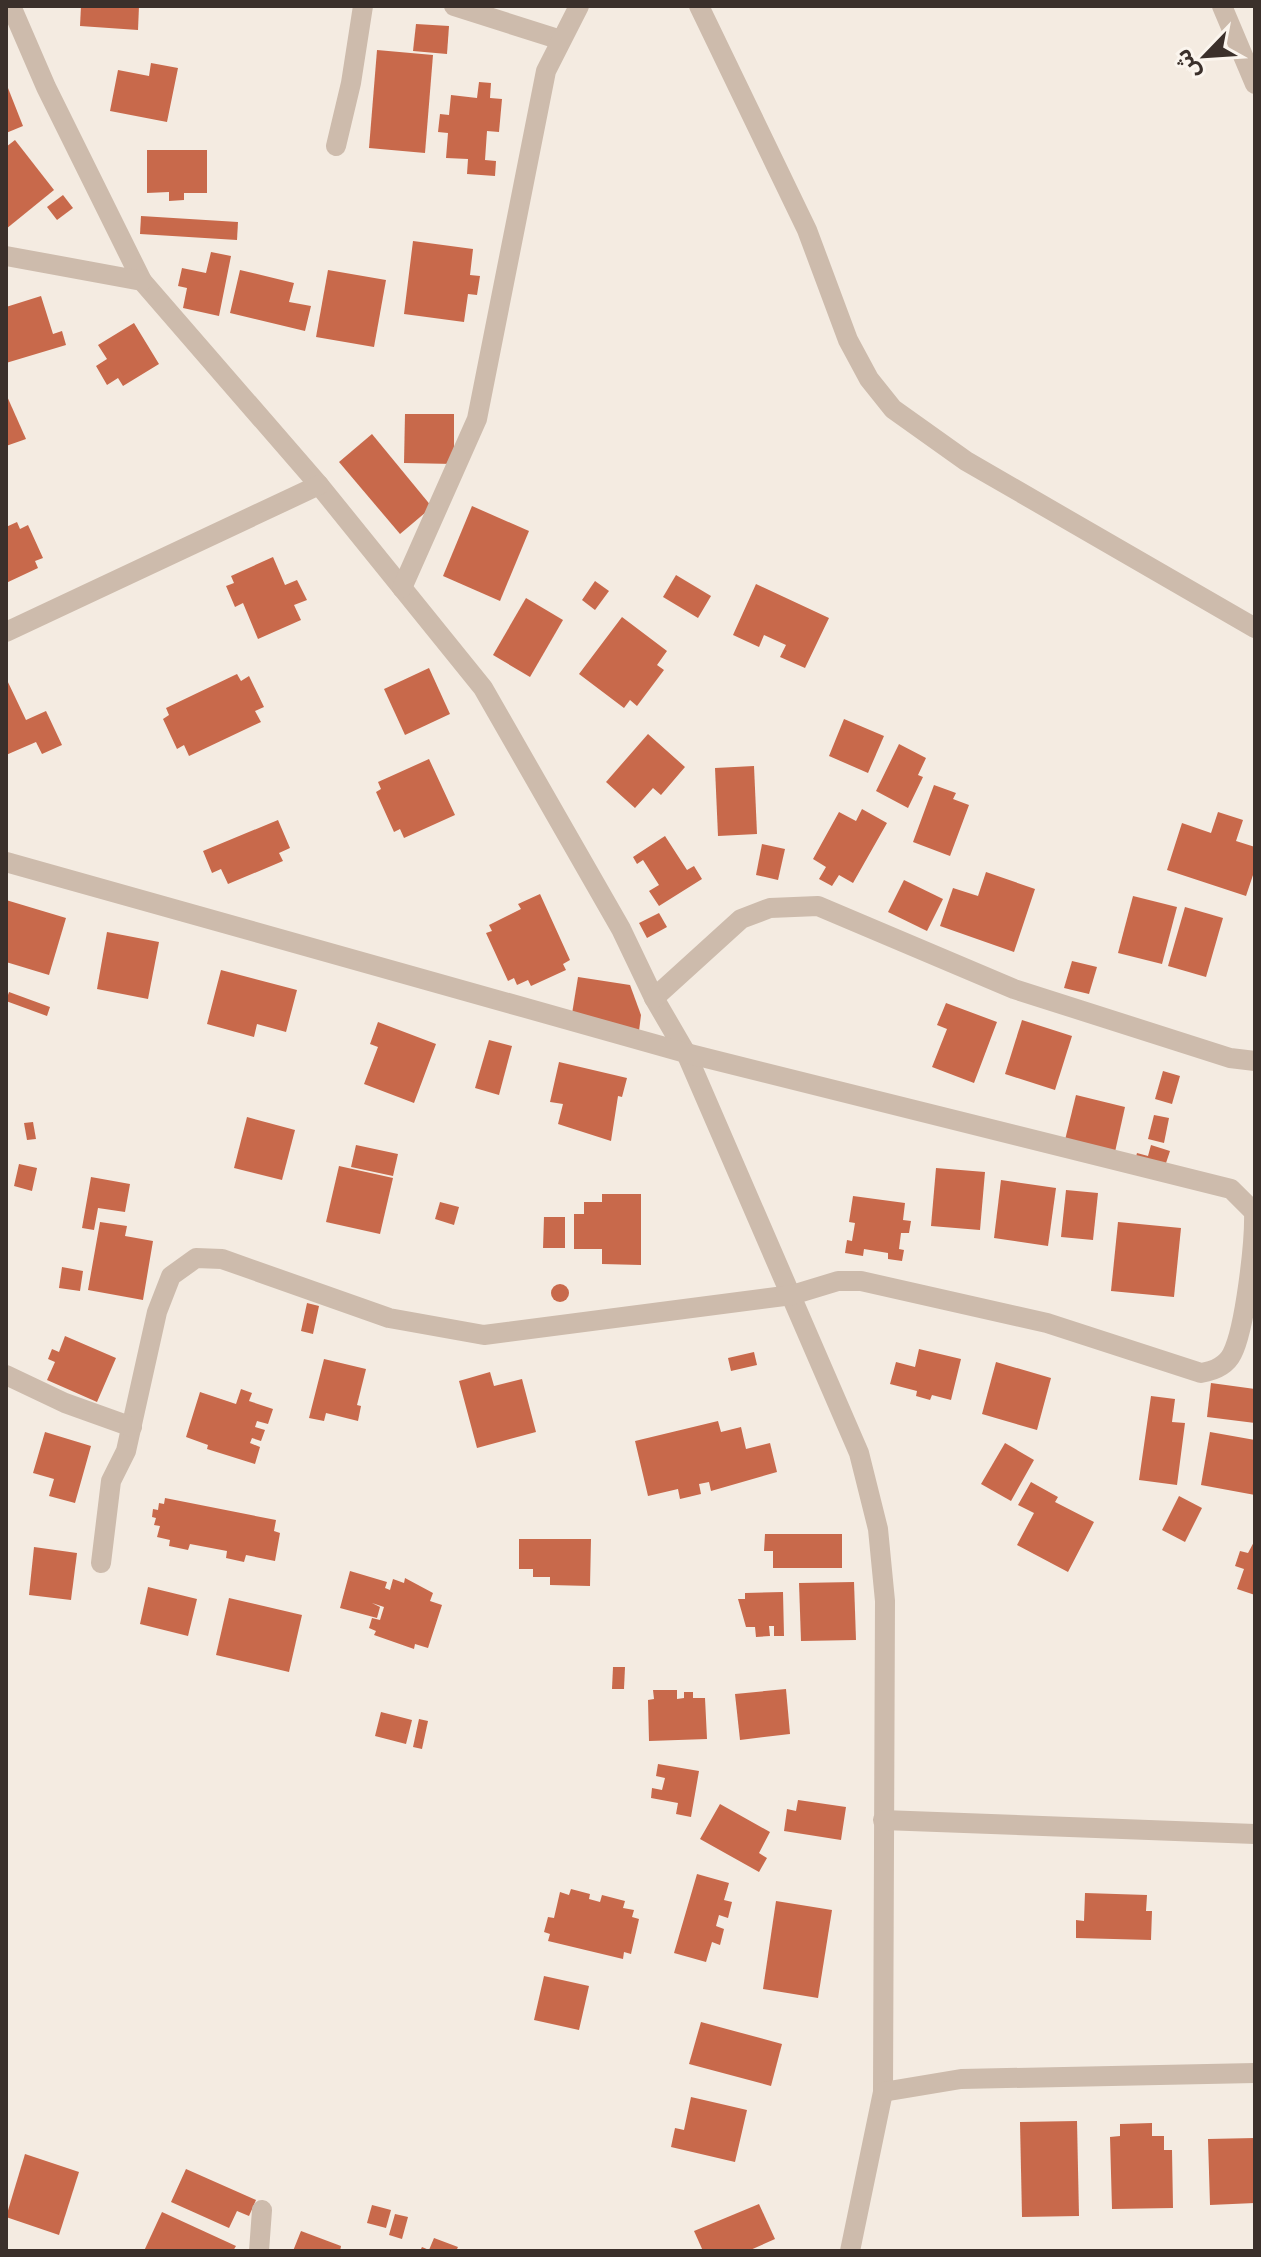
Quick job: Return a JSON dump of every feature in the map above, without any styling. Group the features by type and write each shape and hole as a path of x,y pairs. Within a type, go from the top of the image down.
{"street":[{"path":"11,6 46,87 142,281 319,485 483,688 621,929 654,998 686,1053 859,1453 878,1529 885,1601 883,2092 850,2251"},
{"path":"336,146 351,83 363,6"},
{"path":"454,6 561,40"},
{"path":"402,588 477,419 546,71 579,6"},
{"path":"699,6 807,230 848,340 869,379 893,409 966,461 1255,628"},
{"path":"1222,6 1255,84"},
{"path":"6,256 142,281"},
{"path":"6,632 319,485"},
{"path":"6,862 686,1053 1231,1189 1254,1212 1247,1284 1236,1344 1231,1357 1211,1371 1201,1373 1047,1323 861,1281 838,1281 792,1295 484,1335 389,1318 222,1259 196,1258 171,1276 157,1312 126,1451 111,1481 101,1563"},
{"path":"654,998 741,919 770,908 818,906 1014,989 1230,1058 1255,1061"},
{"path":"6,1375 65,1403 132,1427"},
{"path":"883,1820 1255,1834"},
{"path":"883,2092 961,2079 1255,2073"},
{"path":"259,2251 262,2210"}],"building":[{"path":"81,6 139,6 138,30 80,26"},
{"path":"416,24 449,26 447,54 413,51"},
{"path":"377,50 433,55 425,153 369,148"},
{"path":"151,63 178,68 167,122 110,111 118,70 149,76"},
{"path":"479,82 491,83 490,98 502,99 499,132 487,131 485,160 496,161 495,176 467,174 468,159 446,158 448,133 438,132 440,114 449,115 451,95 477,98"},
{"path":"6,83 23,126 6,133"},
{"path":"15,140 54,190 6,229 6,147"},
{"path":"147,150 207,150 207,193 184,193 184,200 169,201 169,192 147,193"},
{"path":"63,195 73,208 57,220 47,207"},
{"path":"141,216 238,222 237,240 140,234"},
{"path":"413,241 473,249 470,275 480,276 477,295 468,294 464,322 404,314"},
{"path":"211,252 231,256 219,316 183,308 187,288 178,286 182,268 206,273"},
{"path":"240,270 294,283 289,302 311,306 305,331 230,313"},
{"path":"328,270 386,280 374,347 316,337"},
{"path":"41,296 53,334 62,331 66,345 6,363 6,307"},
{"path":"134,323 159,364 123,386 118,378 107,385 96,366 107,359 98,345"},
{"path":"6,394 26,439 6,446"},
{"path":"405,414 454,414 454,464 404,463"},
{"path":"372,434 432,507 400,534 339,462"},
{"path":"472,506 529,531 500,601 443,576"},
{"path":"17,522 20,529 28,525 43,558 35,561 38,568 6,583 6,527"},
{"path":"273,557 285,585 297,580 307,600 294,605 301,620 258,639 243,603 235,607 226,586 234,583 231,576"},
{"path":"676,575 711,596 698,618 663,597"},
{"path":"595,581 609,591 595,610 582,600"},
{"path":"756,584 829,618 805,668 780,657 786,645 764,635 759,647 733,635"},
{"path":"526,598 563,620 530,677 493,655"},
{"path":"622,617 667,651 657,665 664,670 637,706 630,700 624,708 579,674"},
{"path":"429,668 450,714 405,735 384,689"},
{"path":"237,674 241,681 249,676 264,707 255,711 261,722 189,756 184,745 177,749 163,719 169,715 166,708"},
{"path":"6,678 26,720 46,711 62,745 42,754 36,742 6,755"},
{"path":"844,719 884,736 868,773 829,756"},
{"path":"648,734 685,767 661,795 653,788 635,808 606,782"},
{"path":"899,744 926,758 918,775 923,777 908,808 876,791"},
{"path":"429,759 455,815 404,838 400,829 394,832 376,792 381,789 378,782"},
{"path":"754,766 757,834 718,836 715,768"},
{"path":"934,785 956,793 953,799 969,805 950,856 913,842"},
{"path":"862,809 887,823 853,883 839,875 832,886 819,879 826,867 813,859 839,812 856,821"},
{"path":"1218,812 1243,820 1236,841 1255,847 1255,869 1246,896 1167,870 1182,823 1211,833"},
{"path":"278,820 290,848 279,853 283,861 228,884 221,869 212,873 203,851"},
{"path":"665,836 687,870 694,866 702,879 659,906 649,891 659,885 643,860 637,864 633,857"},
{"path":"762,844 785,849 778,880 756,875"},
{"path":"986,872 1035,889 1014,952 940,926 953,888 978,896"},
{"path":"904,880 943,899 927,931 888,912"},
{"path":"540,894 570,960 563,964 566,970 531,986 528,980 517,985 514,978 508,981 486,933 492,931 489,925 521,909 518,904"},
{"path":"1133,896 1177,907 1162,964 1118,953"},
{"path":"6,900 66,918 49,975 6,962"},
{"path":"1185,907 1223,918 1206,977 1168,966"},
{"path":"659,913 667,927 647,938 639,923"},
{"path":"107,932 159,942 148,999 97,989"},
{"path":"1072,961 1097,967 1089,994 1064,988"},
{"path":"221,970 297,990 286,1032 257,1024 254,1037 207,1024"},
{"path":"578,977 630,985 641,1015 639,1031 571,1020"},
{"path":"9,992 50,1007 47,1016 6,1001"},
{"path":"946,1003 997,1022 974,1083 932,1067 947,1029 937,1025"},
{"path":"1022,1020 1072,1036 1055,1090 1005,1074"},
{"path":"378,1022 436,1044 414,1103 364,1084 378,1047 370,1044"},
{"path":"489,1040 512,1046 499,1095 475,1088"},
{"path":"559,1062 627,1078 622,1097 618,1096 611,1141 558,1124 563,1104 550,1102"},
{"path":"1163,1071 1180,1076 1172,1104 1155,1099"},
{"path":"1076,1095 1125,1107 1115,1152 1065,1140"},
{"path":"1154,1115 1169,1118 1164,1143 1148,1139"},
{"path":"247,1117 295,1130 282,1180 234,1168"},
{"path":"33,1122 36,1139 27,1140 24,1123"},
{"path":"356,1145 398,1154 393,1176 351,1167"},
{"path":"1151,1145 1170,1151 1164,1169 1135,1160 1137,1153 1148,1156"},
{"path":"19,1164 37,1168 32,1191 14,1186"},
{"path":"339,1166 393,1178 380,1234 326,1222"},
{"path":"936,1168 985,1172 980,1230 931,1226"},
{"path":"91,1177 130,1184 125,1212 98,1208 94,1230 82,1228"},
{"path":"1001,1180 1056,1188 1048,1246 994,1238"},
{"path":"1066,1190 1098,1193 1093,1240 1061,1237"},
{"path":"602,1194 641,1194 641,1265 602,1264 602,1249 574,1249 574,1214 584,1214 584,1202 602,1202"},
{"path":"853,1196 905,1203 903,1220 911,1221 909,1233 901,1233 899,1249 904,1250 902,1261 888,1259 888,1253 864,1249 863,1256 845,1253 847,1240 852,1241 855,1223 849,1222"},
{"path":"440,1202 459,1207 454,1225 435,1219"},
{"path":"544,1217 565,1217 565,1248 543,1248"},
{"path":"100,1222 127,1226 125,1236 153,1241 143,1300 88,1290"},
{"path":"1118,1222 1181,1228 1174,1297 1111,1291"},
{"path":"62,1267 83,1271 80,1291 59,1288"},
{"path":"556,1284 564,1284 569,1293 567,1300 556,1302 551,1297 551,1289"},
{"path":"307,1303 319,1306 313,1334 301,1331"},
{"path":"65,1336 116,1358 97,1402 47,1380 55,1362 48,1359 52,1349 59,1352"},
{"path":"919,1349 961,1359 951,1400 932,1395 930,1400 916,1396 917,1391 890,1384 896,1362 915,1367"},
{"path":"754,1352 757,1365 731,1371 728,1358"},
{"path":"324,1359 366,1369 357,1405 361,1406 358,1421 326,1413 324,1421 309,1418"},
{"path":"996,1362 1051,1378 1037,1430 982,1414"},
{"path":"490,1372 494,1386 522,1379 536,1432 477,1448 459,1381"},
{"path":"1211,1383 1255,1389 1255,1423 1207,1417"},
{"path":"241,1389 252,1393 249,1401 273,1409 268,1424 257,1421 255,1427 265,1430 261,1441 252,1438 250,1443 260,1447 255,1464 207,1449 208,1445 186,1437 200,1392 236,1404"},
{"path":"1151,1396 1175,1399 1172,1422 1185,1423 1177,1485 1139,1480"},
{"path":"718,1421 721,1432 741,1427 746,1449 770,1443 777,1472 711,1491 709,1482 699,1484 701,1494 680,1499 678,1489 648,1496 635,1441"},
{"path":"45,1432 91,1446 75,1503 49,1496 54,1479 33,1473"},
{"path":"1210,1432 1255,1440 1255,1495 1201,1485"},
{"path":"1005,1443 1034,1460 1011,1501 981,1484"},
{"path":"1031,1482 1058,1497 1055,1502 1094,1522 1068,1572 1017,1545 1034,1513 1018,1505"},
{"path":"1179,1496 1202,1508 1185,1542 1162,1530"},
{"path":"165,1498 276,1520 274,1531 280,1533 275,1561 246,1555 244,1562 226,1558 227,1551 190,1544 188,1550 169,1546 170,1540 157,1537 160,1526 154,1525 156,1518 152,1517 153,1509 158,1510 159,1503 164,1504"},
{"path":"765,1534 842,1534 842,1568 773,1568 773,1551 764,1551"},
{"path":"519,1539 591,1539 590,1586 550,1585 550,1577 533,1577 533,1569 519,1569"},
{"path":"1255,1540 1255,1595 1237,1589 1244,1569 1235,1566 1240,1551 1248,1553"},
{"path":"34,1547 77,1553 71,1600 29,1595"},
{"path":"350,1571 387,1582 385,1588 390,1590 393,1579 404,1583 405,1578 433,1593 430,1601 442,1605 428,1648 415,1644 414,1649 374,1635 376,1631 369,1628 372,1618 380,1620 384,1607 372,1603 380,1607 377,1618 340,1608"},
{"path":"854,1582 856,1640 801,1641 799,1583"},
{"path":"148,1587 197,1599 188,1636 140,1624"},
{"path":"783,1592 784,1636 774,1636 774,1626 769,1626 770,1636 756,1637 755,1627 746,1627 738,1599 745,1599 745,1593"},
{"path":"229,1598 302,1615 289,1672 216,1655"},
{"path":"613,1667 625,1667 624,1689 612,1689"},
{"path":"786,1689 790,1734 740,1740 735,1694"},
{"path":"653,1690 677,1690 677,1699 684,1698 684,1692 693,1692 693,1698 705,1698 707,1739 649,1741 648,1700 654,1699"},
{"path":"381,1712 412,1720 406,1744 375,1736"},
{"path":"419,1719 428,1721 422,1749 413,1747"},
{"path":"658,1764 699,1771 691,1817 676,1814 678,1803 651,1798 652,1788 662,1790 665,1778 656,1776"},
{"path":"798,1800 846,1807 841,1840 784,1831 787,1809 796,1811"},
{"path":"720,1804 770,1832 759,1853 767,1858 759,1872 700,1839"},
{"path":"697,1874 729,1883 724,1900 732,1902 728,1918 719,1915 716,1926 724,1929 720,1945 712,1942 706,1962 674,1953"},
{"path":"571,1889 590,1894 589,1899 600,1902 602,1895 625,1901 623,1908 634,1910 632,1917 639,1919 631,1954 624,1952 623,1959 548,1941 550,1934 544,1932 548,1917 554,1918 560,1892 569,1895"},
{"path":"1085,1893 1147,1895 1146,1911 1152,1911 1151,1940 1076,1938 1076,1920 1084,1921"},
{"path":"776,1901 832,1910 818,1998 763,1989"},
{"path":"544,1976 589,1986 579,2030 534,2020"},
{"path":"701,2022 782,2044 771,2086 689,2064"},
{"path":"691,2097 747,2110 735,2162 671,2147 675,2128 684,2130"},
{"path":"1077,2121 1079,2216 1022,2217 1020,2122"},
{"path":"1152,2123 1152,2136 1164,2136 1164,2150 1172,2150 1173,2208 1112,2209 1110,2137 1120,2136 1120,2124"},
{"path":"1255,2138 1255,2203 1210,2205 1208,2139"},
{"path":"25,2154 79,2172 59,2235 6,2217"},
{"path":"186,2169 256,2200 249,2216 237,2211 229,2228 171,2202"},
{"path":"759,2204 775,2239 748,2251 703,2251 694,2231"},
{"path":"372,2205 391,2210 386,2228 367,2223"},
{"path":"162,2212 236,2246 233,2251 144,2251"},
{"path":"395,2214 408,2217 402,2239 389,2235"},
{"path":"301,2231 341,2246 340,2251 293,2251"},
{"path":"434,2238 458,2247 456,2251 420,2251 422,2247 429,2250"}]}
